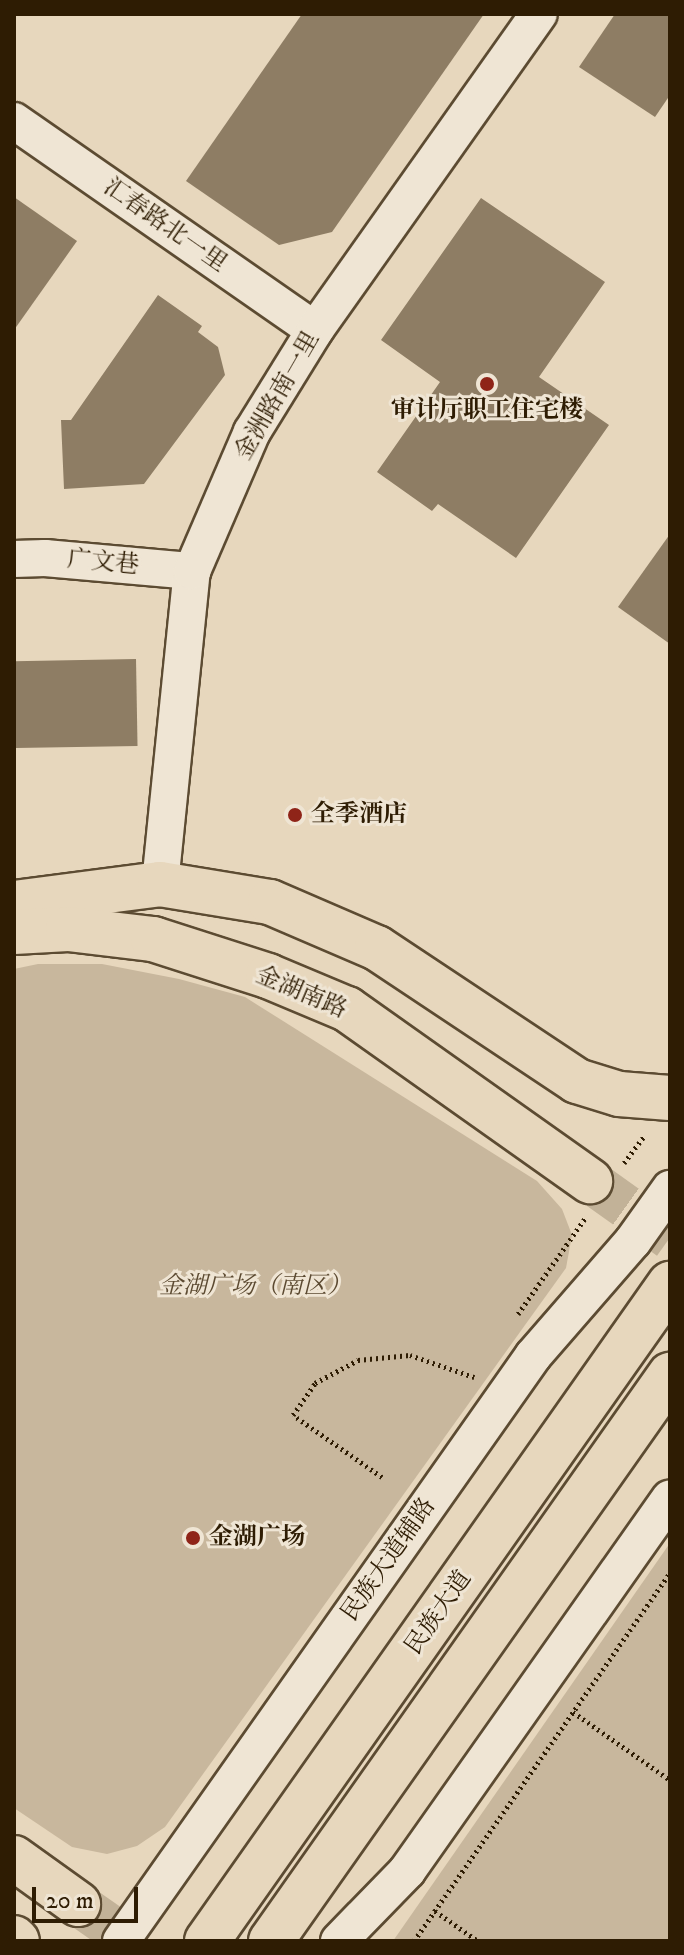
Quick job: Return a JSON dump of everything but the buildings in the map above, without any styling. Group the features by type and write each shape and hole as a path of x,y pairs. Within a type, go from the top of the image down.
{"main road":[{"path":"14,903 160,884 270,902 377,948 577,1081 619,1094 670,1098"},
{"name":"金湖南路","path":"14,932 68,929 153,939 268,976 347,1009 590,1181"},
{"name":"民族大道","path":"207,1941 670,1284"},
{"path":"271,1941 670,1375"},
{"path":"14,1858 78,1904"}],"street":[{"name":"金洲路南一里","path":"160,884 192,571 252,432 315,330 539,14"},
{"name":"汇春路北一里","path":"14,121 315,330"},
{"name":"广文巷","path":"14,559 45,558 192,571"},
{"name":"民族大道辅路","path":"121,1941 533,1356 633,1241 670,1189"},
{"path":"339,1941 407,1871 670,1498"}],"path":[{"path":"382,1477 293,1415 315,1383 358,1360 410,1355 474,1377"},
{"path":"414,1941 670,1572"},
{"path":"573,1712 670,1780"},
{"path":"435,1911 478,1941"}],"green space":[{"name":"金湖广场（南区）","path":"38,964 102,964 179,979 245,997 537,1181 562,1209 572,1235 566,1268 165,1827 137,1846 107,1854 72,1847 14,1808 14,969"},
{"path":"670,1543 670,1941 393,1941"}],"tunnel":[{"path":"590,1181 670,1238"},
{"path":"78,1904 131,1941"}],"place":[{"name":"审计厅职工住宅楼","path":"487,384"},
{"name":"全季酒店","path":"295,815"},
{"name":"金湖广场","path":"193,1538"}]}
